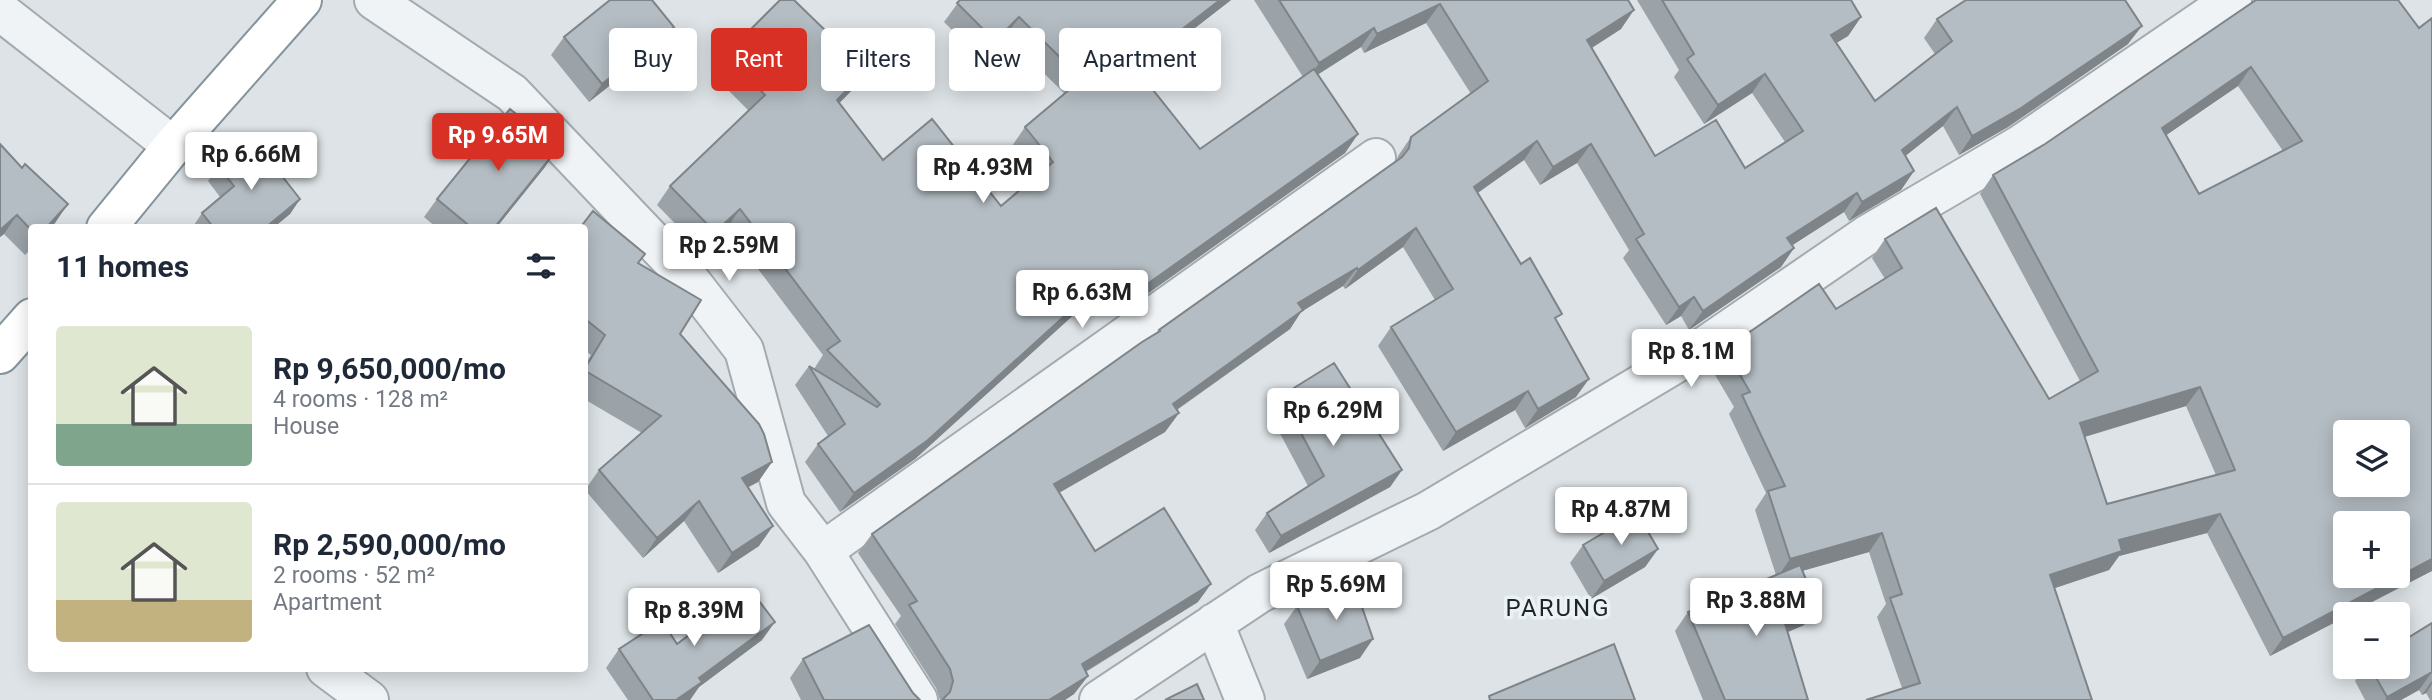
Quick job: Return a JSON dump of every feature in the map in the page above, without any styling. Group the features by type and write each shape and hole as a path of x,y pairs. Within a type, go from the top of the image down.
{"highway":[{"path":"109,224 173,146 302,0"},
{"path":"0,354 28,324"}],"street":[{"path":"374,0 512,93 689,279 744,350 786,503 823,551 918,700"},
{"path":"1099,700 1260,593 1428,511 1705,346 1867,234 2020,145 2232,0"},
{"path":"0,11 173,146"},
{"path":"823,551 1376,158"},
{"path":"1214,623 1245,700"},
{"path":"331,672 369,700"}],"building":[{"path":"610,0 652,0 674,27 609,28 609,78 602,84 564,37"},
{"path":"780,0 794,0 823,28 821,91 846,91 837,100 883,160 932,119 1001,206 1053,162 1025,127 1068,91 1154,91 1200,149 1314,69 1358,134 1132,295 1114,271 928,440 854,493 818,444 845,424 809,366 877,407 880,404 827,350 840,341 740,209 715,232 670,186 765,95 761,91 807,91 807,28 752,28"},
{"path":"960,0 1220,0 1184,28 1059,28 1059,56 1045,43 1045,28 1030,28 1019,17 1008,28 982,28 957,3"},
{"path":"1279,0 1628,0 1634,10 1587,40 1655,156 1716,120 1745,168 1803,131 1765,74 1718,105 1687,59 1694,54 1662,0 1851,0 1861,17 1831,35 1875,101 1952,41 1937,19 1966,0 2125,0 2142,26 2021,108 1972,136 1957,107 1902,150 1914,171 1862,202 1857,193 1787,238 1794,248 1703,311 1694,297 1679,307 1636,239 1644,234 1591,144 1553,167 1537,141 1474,187 1521,264 1530,258 1562,314 1555,318 1589,379 1538,409 1528,391 1456,432 1391,327 1453,289 1416,228 1358,270 1357,268 1298,303 1303,310 1173,404 1179,413 1054,484 1095,551 1164,508 1211,584 1082,664 1088,676 1049,700 942,700 950,692 953,681 950,669 909,605 917,601 872,534 1402,157 1409,148 1411,137 1488,81 1440,4 1377,34 1374,28 1319,63"},
{"path":"2256,0 2398,0 2419,28 2432,18 2432,559 2410,571 2410,511 2333,511 2333,588 2377,588 2351,602 2333,602 2333,611 2283,638 2220,514 2119,540 2122,551 2050,575 2092,700 1866,700 1920,683 1890,598 1902,594 1882,533 1790,559 1768,491 1785,486 1742,395 1750,392 1725,349 1819,284 1836,309 1902,268 1885,239 1936,208 2049,399 2098,371 1993,175 2045,144","holes":["2251,67 2302,141 2199,194 2162,128","2200,387 2235,470 2107,504 2080,423"]},
{"path":"510,109 558,148 497,224 467,224 437,199"},
{"path":"253,139 300,199 270,224 211,224 202,213 234,186 218,166"},
{"path":"0,144 22,168 25,164 68,204 50,224 28,224 28,227 17,215 0,230"},
{"path":"593,211 645,254 638,263 701,300 680,334 759,424 764,434 772,462 742,478 773,526 732,553 699,501 657,538 599,470 661,416 588,372 588,363 605,335 588,321 588,224 583,224"},
{"path":"1334,363 1402,470 1281,536 1267,513 1324,476 1281,396"},
{"path":"1637,513 1658,549 1604,581 1583,545"},
{"path":"1800,565 1817,606 1784,620 1808,700 1725,700 1688,612"},
{"path":"1354,584 1373,639 1320,661 1297,606"},
{"path":"750,589 775,622 699,678 702,682 676,700 653,700 619,649 662,621 677,644"},
{"path":"2432,623 2432,672 2387,697 2377,679 2410,679 2410,637"},
{"path":"869,625 920,700 824,700 803,659"},
{"path":"1614,644 1635,700 1490,700 1489,696"},
{"path":"1197,684 1204,700 1165,700"}],"district":[{"name":"PARUNG","path":"1558,608"}]}
